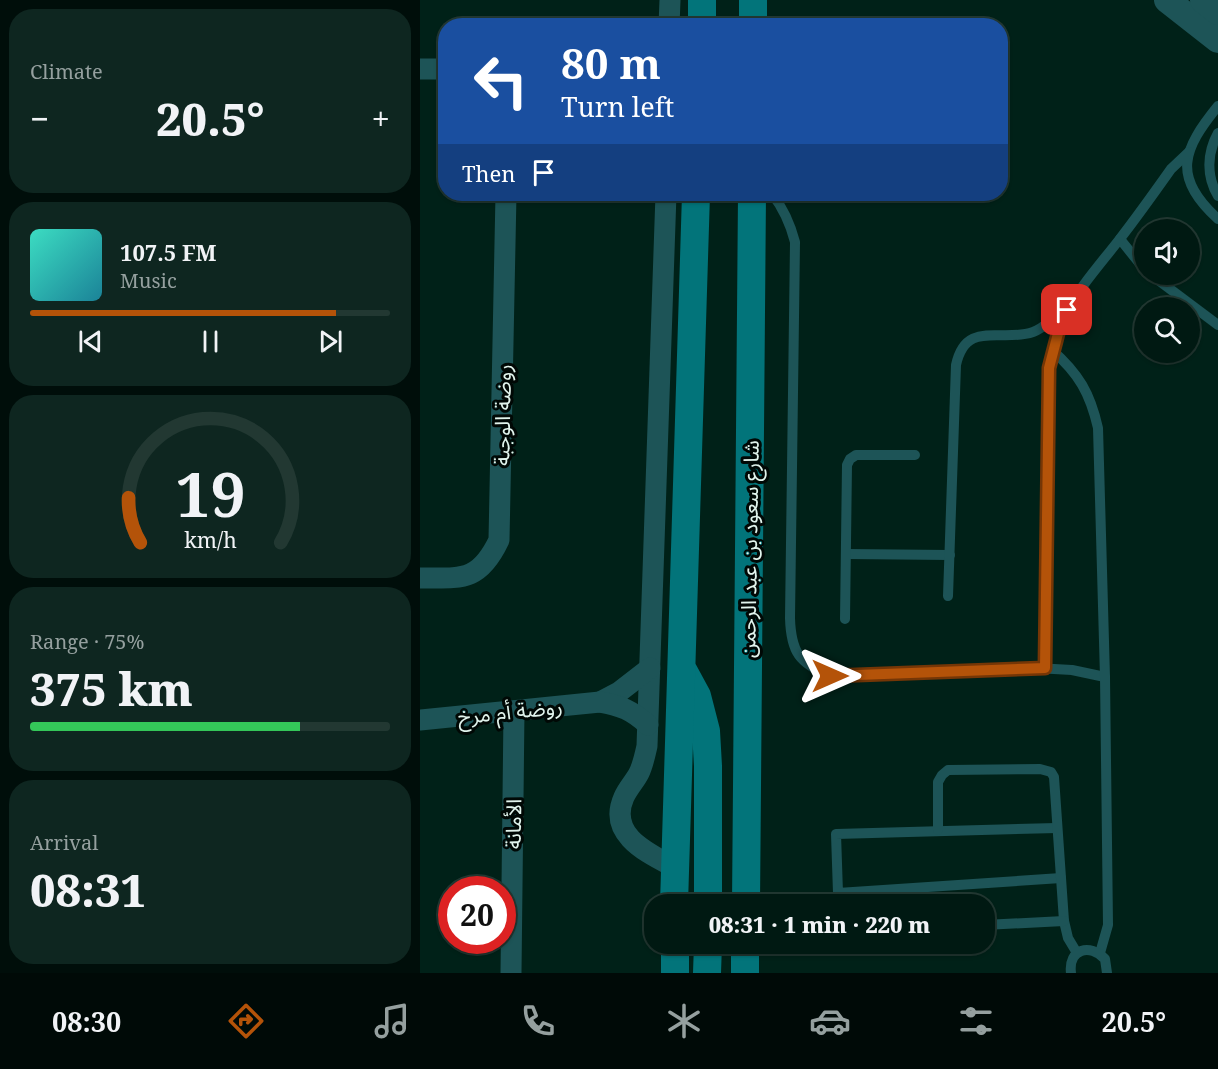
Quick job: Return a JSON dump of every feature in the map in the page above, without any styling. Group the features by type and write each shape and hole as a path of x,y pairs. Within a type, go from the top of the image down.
{"main road":[{"path":"702,0 702,18"},
{"path":"753,0 753,18"},
{"path":"674,894 696,201"},
{"name":"شارع سعود بن عبد الرحمن","path":"746,894 752,201"},
{"path":"681,665 697,696 706,731 708,894"},
{"path":"675,954 675,973"},
{"path":"707,973 708,954"},
{"path":"745,954 745,973"}],"street":[{"path":"669,18 670,0"},
{"path":"1167,0 1218,40"},
{"path":"1203,0 1218,12"},
{"path":"420,69 438,69"},
{"name":"روضة الوجبة","path":"420,578 457,578 479,571 490,559 499,540 506,201"},
{"path":"666,201 647,746 639,773 623,797 620,813 623,828 631,841 674,867"},
{"name":"روضة أم مرخ","path":"600,702 627,687 650,668"},
{"name":"روضة أم مرخ","path":"420,720 600,702 618,704 634,712 648,725"},
{"name":"الأمانة","path":"511,973 514,711"}],"lane":[{"path":"1218,106 1197,132 1189,152 1188,173 1200,202 1218,219"},
{"path":"1218,133 1212,145 1209,167 1212,186 1218,196"},
{"path":"948,596 956,365 959,353 965,343 975,337 1032,332 1048,323 1074,297 1172,170 1189,152"},
{"path":"777,201 786,215 795,242 790,638 798,656 812,669 830,676 1045,668 1105,676"},
{"path":"1120,239 1134,256"},
{"path":"1164,285 1218,326"},
{"path":"1045,668 1048,385 1052,350 1061,322 1074,297"},
{"path":"1052,350 1083,384 1093,405 1098,428 1105,676 1108,925 1100,953"},
{"path":"845,619 847,465 856,455 915,455"},
{"path":"846,554 950,555"},
{"path":"938,830 938,782 948,770 1040,769 1051,772 1054,777 1064,921 1068,938 1077,953"},
{"path":"1057,828 836,834 838,893 1061,878"},
{"path":"995,924 1064,921"},
{"path":"1071,973 1070,964 1077,953 1089,949 1100,953 1106,959 1107,973"}],"route":[{"path":"830,676 849,677 1018,667 1045,668 1049,368 1052,350 1067,310"}]}
